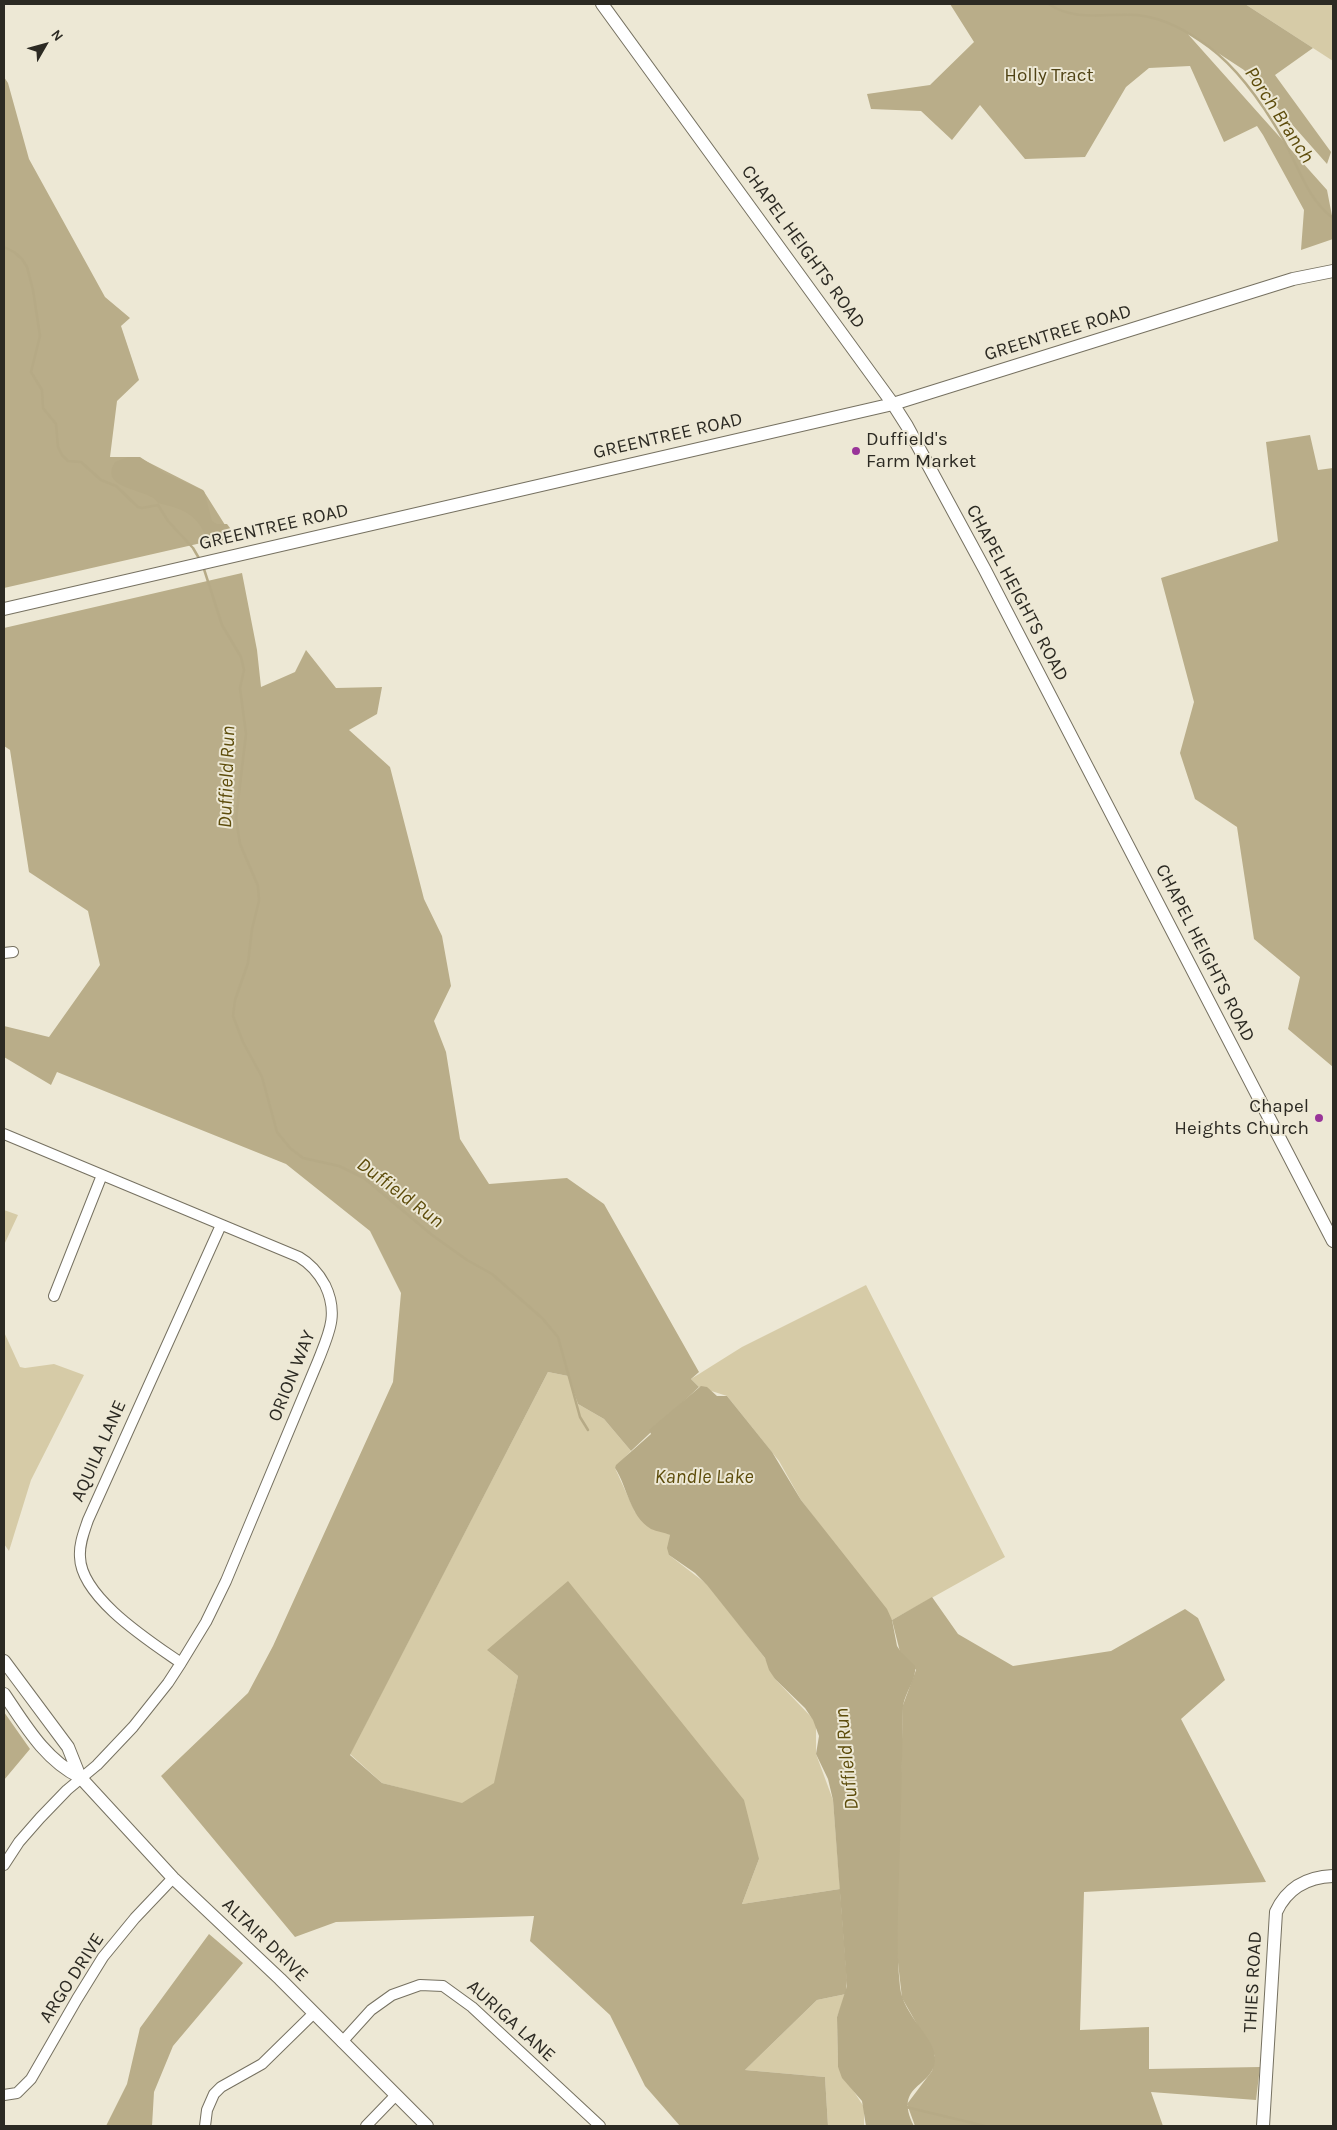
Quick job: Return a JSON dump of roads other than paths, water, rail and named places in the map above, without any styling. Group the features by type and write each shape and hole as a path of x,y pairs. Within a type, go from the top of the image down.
{"street":[{"name":"CHAPEL HEIGHTS ROAD","path":"602,4 893,404 985,570 1333,1241"},
{"name":"GREENTREE ROAD","path":"4,609 893,404 1293,280 1333,271"},
{"name":"ORION WAY","path":"4,1134 281,1249 310,1263 318,1273 330,1296 333,1310 332,1321 318,1361 226,1582 206,1622 168,1683 133,1727 97,1764 80,1777"},
{"path":"54,1296 102,1175"},
{"name":"AQUILA LANE","path":"181,1663 136,1631 90,1585 79,1559 80,1545 88,1520 220,1225"},
{"name":"ALTAIR DRIVE","path":"4,1661 68,1748 80,1777 173,1878 280,1980 427,2126"},
{"name":"ALTAIR DRIVE","path":"4,1694 50,1756 70,1772 80,1777"},
{"path":"4,1865 34,1824 80,1777"},
{"name":"THIES ROAD","path":"1263,2126 1276,1912 1285,1896 1294,1888 1312,1879 1333,1876"},
{"name":"ARGO DRIVE","path":"4,2095 17,2093 31,2079 103,1957 135,1918 173,1878"},
{"name":"AURIGA LANE","path":"342,2042 371,2010 392,1995 420,1985 443,1986 472,2007 600,2126"},
{"path":"205,2126 206,2110 220,2087 262,2064 313,2014"},
{"path":"366,2126 395,2096"}],"water":[{"path":"128,457 140,457 164,473 204,491 212,521 217,524 227,524 230,528 229,538 218,542 209,541 191,515 158,503 146,494 119,484 113,479 111,471 115,462"},
{"name":"Kandle Lake","path":"701,1386 707,1387 717,1396 727,1396 772,1452 801,1500 887,1609 892,1620 897,1646 915,1666 914,1676 903,1706 898,1958 902,1997 912,2016 930,2042 935,2057 929,2075 911,2093 908,2101 909,2112 914,2126 866,2126 862,2101 842,2078 838,2067 837,2017 847,1986 833,1800 828,1779 816,1754 819,1736 813,1720 805,1708 775,1679 769,1670 765,1658 707,1585 695,1573 669,1555 667,1548 670,1535 651,1529 638,1516 615,1468 651,1434 649,1430"}],"waterway":[{"name":"Porch Branch","path":"1049,4 1059,10 1080,15 1137,15 1157,19 1184,31 1209,47 1231,66 1259,101 1283,139 1310,192 1333,218"},
{"name":"Duffield Run","path":"4,247 14,252 27,267 33,290 40,336 31,372 42,390 43,408 56,424 58,447 62,455 68,461 81,462 101,480 116,486 138,507 158,505 168,521 193,548 200,560"},
{"name":"Duffield Run","path":"203,566 222,625 241,657 244,670 240,688 246,734 236,818 240,844 258,886 259,901 252,929 248,963 235,1000 233,1016 243,1042 262,1077 277,1132 290,1148 303,1158 339,1166 364,1178 432,1235 467,1260 492,1274 542,1318 558,1337 580,1417 588,1430"},
{"path":"906,2107 985,2126"}],"place":[{"name":"Duffield's Farm Market","path":"856,451"},
{"name":"Chapel Heights Church","path":"1319,1118"}],"park label":[{"name":"Holly Tract","path":"1049,76"}]}
